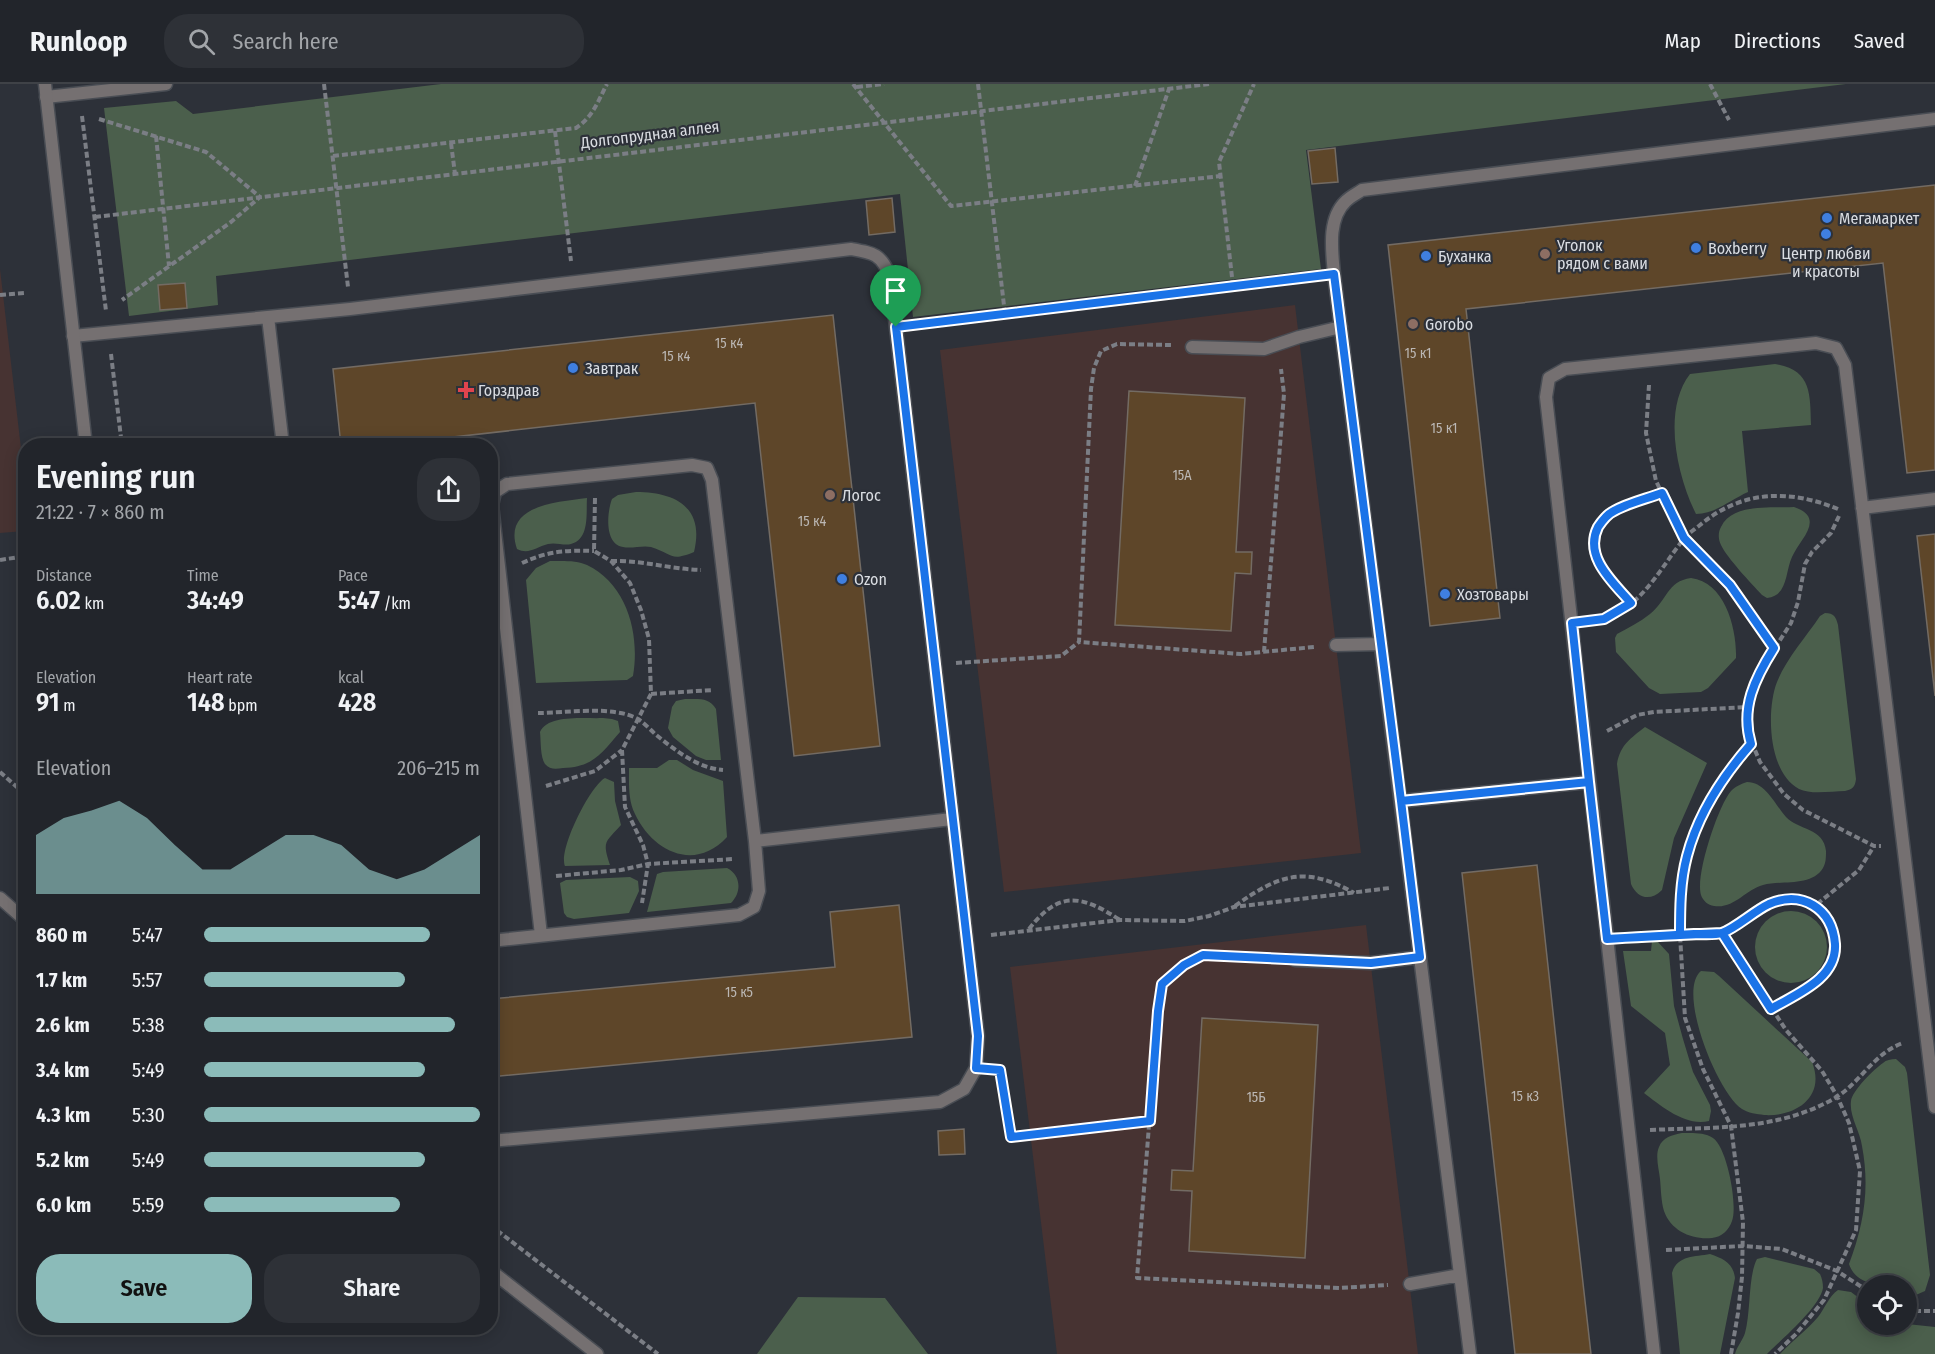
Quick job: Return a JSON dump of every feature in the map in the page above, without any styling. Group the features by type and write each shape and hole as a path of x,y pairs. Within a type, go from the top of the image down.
{"street":[{"path":"45,84 85,438"},
{"path":"46,97 166,84"},
{"path":"1470,1354 1334,274 1331,245 1334,222 1344,202 1362,190 1935,119"},
{"path":"73,336 268,317 851,249 870,252 884,261 890,276 967,938 978,1036 976,1068 964,1089 940,1102 498,1141"},
{"path":"268,317 282,438"},
{"path":"1192,347 1264,349 1341,327"},
{"path":"1654,1354 1546,396 1549,378 1565,369 1816,343 1836,348 1845,365 1935,1107"},
{"path":"498,490 507,484 595,474 692,465 707,468 712,480 759,891 754,907 739,915 498,940"},
{"path":"1862,508 1935,499"},
{"path":"498,556 541,935"},
{"path":"1336,645 1381,644"},
{"path":"1401,801 1589,782"},
{"path":"755,841 952,819"},
{"path":"0,898 18,914"},
{"path":"1295,960 1371,963 1420,957"},
{"path":"1410,1284 1460,1275"},
{"path":"498,1276 597,1354"}],"path":[{"path":"324,84 345,261"},
{"path":"333,156 576,128 592,114 607,84"},
{"path":"855,86 884,84"},
{"path":"978,84 1005,314"},
{"path":"1142,84 1143,92"},
{"name":"Долгопрудная аллея","path":"95,217 1209,84"},
{"path":"1233,286 1219,162 1254,84"},
{"path":"1710,84 1741,143"},
{"path":"855,86 951,206 1221,176"},
{"path":"1135,186 1169,89"},
{"path":"80,94 121,438"},
{"path":"99,119 206,152 260,197 231,222 122,300"},
{"path":"555,131 574,282"},
{"path":"156,136 169,266"},
{"path":"451,143 454,174"},
{"path":"896,327 1334,274"},
{"path":"0,295 26,293"},
{"path":"1079,642 1091,389 1094,368 1101,351 1117,344 1150,343 1192,347"},
{"path":"1264,652 1284,394 1278,344"},
{"path":"1650,360 1646,433 1656,481 1684,538 1730,585 1774,648"},
{"path":"594,551 595,474"},
{"path":"1631,603 1602,570 1594,546 1596,532 1602,520 1612,511 1662,493"},
{"path":"1572,623 1604,619 1631,603 1660,574 1684,538 1725,507 1748,499 1798,496 1841,510 1831,533 1812,552 1805,564 1798,602 1791,623 1774,648 1752,689 1747,707 1746,729 1760,762 1784,794 1803,810 1874,846 1903,844"},
{"path":"500,573 548,552 594,551 610,561 630,583 649,639 651,694 622,750 595,771 525,792"},
{"path":"0,560 18,557"},
{"path":"610,561 625,560 675,570 723,571"},
{"path":"935,665 1061,656 1079,642 1241,654 1336,645"},
{"path":"651,694 737,688"},
{"path":"1585,742 1645,713 1747,707"},
{"path":"516,714 621,713 638,719 674,750 694,762 712,769 746,768"},
{"path":"1731,1354 1738,1313 1743,1222 1731,1126 1700,1062 1685,1018 1680,935 1681,897 1687,857 1710,799 1727,772 1751,744"},
{"path":"622,750 625,807 643,845 648,864 640,910 642,924"},
{"path":"0,772 18,788"},
{"path":"1816,905 1859,870 1874,846"},
{"path":"535,878 621,870 648,864 756,858"},
{"path":"1234,907 1268,884 1284,878 1301,876 1337,883 1354,893"},
{"path":"967,938 1120,920 1185,921 1234,907 1411,886"},
{"path":"1607,939 1722,933 1770,904 1789,900 1807,901 1816,905 1832,929 1835,950 1832,962 1818,981 1771,1009"},
{"path":"1029,930 1049,907 1070,901 1085,901 1098,906 1120,920"},
{"path":"1722,933 1771,1009 1822,1071 1838,1096 1849,1123 1860,1171 1856,1230 1824,1300 1796,1334 1775,1354"},
{"path":"1295,960 1203,955 1184,965 1162,984 1137,1278 1339,1288 1410,1284"},
{"path":"1629,1131 1771,1123 1793,1117 1838,1096 1884,1053 1898,1045 1927,1038"},
{"path":"976,1068 1000,1070 1011,1137 1150,1121"},
{"path":"498,1231 658,1354"},
{"path":"1643,1253 1742,1246 1782,1249 1837,1271 1857,1284"},
{"path":"1917,1311 1935,1311"}],"shaded area":[{"path":"0,269 20,438 18,532 0,533"},
{"path":"1295,305 1361,853 1004,892 940,350"},
{"path":"1366,925 1418,1354 1057,1354 1010,967"}],"green space":[{"path":"441,84 1846,84 1306,150 1321,269 913,317 900,194 216,276 218,305 129,316 104,108 176,101 193,114"},
{"path":"1775,364 1787,367 1802,378 1809,394 1811,425 1742,431 1748,492 1716,509 1696,514 1683,481 1675,443 1676,406 1681,389 1690,374"},
{"path":"636,492 663,495 684,505 691,513 695,524 694,552 676,557 651,547 617,545 608,527 612,499 618,495"},
{"path":"587,498 586,525 577,541 571,544 548,544 529,551 517,549 514,534 517,523 525,515 535,508 548,504"},
{"path":"1794,507 1809,517 1808,530 1792,557 1785,582 1779,593 1767,598 1728,557 1720,543 1719,531 1726,519 1743,510"},
{"path":"550,561 583,563 601,574 612,585 628,613 632,628 635,644 633,676 627,680 536,683 526,580 536,568"},
{"path":"1691,578 1703,581 1713,588 1727,609 1734,634 1736,658 1708,688 1701,692 1660,694 1649,688 1616,652 1615,638 1617,634 1656,609 1677,583"},
{"path":"1825,613 1834,616 1838,625 1856,779 1853,787 1845,791 1815,792 1799,789 1789,781 1781,769 1772,740 1771,708 1777,682 1786,665 1820,616"},
{"path":"685,699 707,701 716,709 721,760 706,760 696,756 673,737 668,728 672,707 676,701"},
{"path":"603,718 618,721 620,732 596,758 573,767 553,769 545,764 541,753 540,732 544,726 559,720"},
{"path":"1645,727 1707,763 1674,838 1662,890 1648,897 1637,893 1631,884 1617,764 1623,747"},
{"path":"669,760 677,760 693,770 723,781 727,837 715,848 702,854 676,853 664,847 652,839 633,809 629,792 629,768 657,768"},
{"path":"605,778 614,782 615,801 621,825 606,843 610,865 565,866 566,847 577,819 591,793"},
{"path":"1747,782 1760,786 1770,795 1786,817 1821,838 1826,851 1825,864 1812,878 1763,885 1728,905 1712,905 1706,902 1701,895 1704,858 1726,799 1733,789"},
{"path":"727,868 735,875 738,884 737,894 731,903 647,912 657,874"},
{"path":"630,877 638,881 639,891 629,913 574,919 567,917 564,913 560,883 566,880"},
{"path":"1791,911 1811,917 1821,927 1827,947 1821,967 1811,977 1791,983 1771,977 1761,967 1755,947 1761,927 1771,917"},
{"path":"1652,941 1657,941 1669,954 1674,1006 1693,1072 1710,1105 1709,1121 1700,1122 1683,1118 1644,1093 1670,1065 1665,1033 1631,1006 1623,951 1651,951"},
{"path":"1701,971 1714,972 1719,976 1812,1062 1815,1085 1811,1095 1797,1108 1776,1115 1764,1115 1744,1110 1732,1100 1712,1064 1697,1019 1693,999 1695,982"},
{"path":"1890,1059 1896,1059 1905,1067 1907,1073 1930,1275 1925,1291 1917,1294 1917,1275 1857,1276 1849,1264 1862,1220 1865,1191 1862,1146 1851,1101 1859,1086 1874,1070"},
{"path":"1682,1133 1709,1136 1718,1144 1723,1153 1734,1203 1732,1221 1722,1235 1704,1238 1690,1236 1677,1229 1664,1211 1657,1154 1665,1139"},
{"path":"1710,1254 1727,1262 1735,1278 1720,1354 1680,1354 1672,1273 1674,1267 1682,1260"},
{"path":"1765,1257 1814,1269 1820,1274 1823,1288 1808,1314 1767,1354 1735,1354 1745,1333 1754,1266 1757,1259"},
{"path":"1838,1290 1851,1292 1857,1296 1857,1335 1917,1335 1917,1325 1935,1327 1935,1354 1780,1354 1814,1322"},
{"path":"798,1297 885,1298 928,1354 757,1354"}],"building":[{"path":"1335,148 1338,182 1312,184 1308,151"},
{"path":"1935,185 1935,470 1907,473 1883,263 1466,309 1500,618 1430,626 1388,245"},
{"path":"892,198 895,232 869,235 866,201"},
{"path":"185,283 187,308 160,310 158,285"},
{"path":"833,315 880,746 794,756 755,403 445,438 340,438 333,369"},
{"path":"1129,391 1245,398 1236,552 1252,552 1251,574 1235,573 1231,631 1115,625"},
{"path":"1935,534 1935,696 1917,536"},
{"path":"1537,865 1591,1354 1515,1354 1462,873"},
{"path":"899,905 912,1037 498,1076 498,998 835,967 830,912"},
{"path":"1202,1018 1318,1025 1305,1258 1189,1251 1192,1191 1171,1190 1172,1170 1193,1171"},
{"path":"964,1129 965,1154 939,1155 938,1131"}],"place":[{"name":"Мегамаркет","path":"1827,218"},
{"name":"Центр любви и красоты","path":"1826,234"},
{"name":"Boxberry","path":"1696,248"},
{"name":"Уголок рядом с вами","path":"1545,254"},
{"name":"Буханка","path":"1426,256"},
{"name":"Gorobo","path":"1413,324"},
{"name":"Завтрак","path":"573,368"},
{"name":"Горздрав","path":"466,390"},
{"name":"Логос","path":"830,495"},
{"name":"Ozon","path":"842,579"},
{"name":"Хозтовары","path":"1445,594"}],"route":[{"path":"896,327 978,1036 976,1068 1000,1070 1011,1137 1150,1121 1162,984 1184,965 1203,955 1371,963 1420,957 1401,801 1589,782 1607,939 1722,933 1770,904 1789,900 1807,901 1816,905 1832,929 1835,950 1827,971 1818,981 1771,1009 1722,933 1680,935 1681,897 1687,857 1710,799 1727,772 1751,744 1746,729 1747,707 1752,689 1774,648 1730,585 1684,538 1662,493 1612,511 1602,520 1596,532 1594,546 1602,570 1631,603 1604,619 1572,623 1589,782 1464,794 1401,801 1334,274 896,327"}]}
